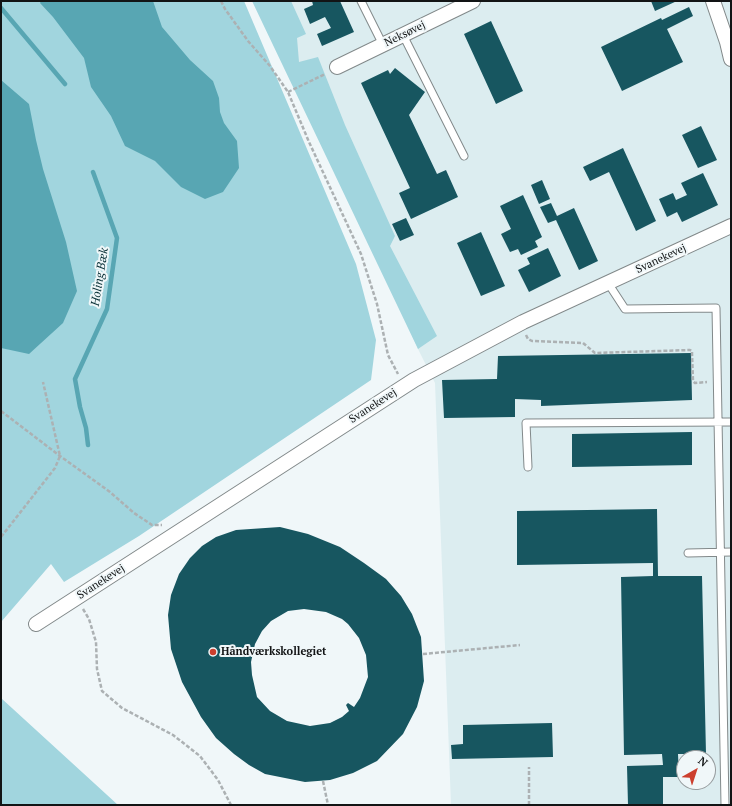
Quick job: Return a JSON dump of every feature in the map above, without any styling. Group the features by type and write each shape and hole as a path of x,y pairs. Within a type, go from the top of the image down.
{"street":[{"name":"Neksøvej","path":"337,67 473,1"},
{"path":"713,1 727,42 731,59"},
{"name":"Svanekevej","path":"36,624 414,380 523,322 731,226"}],"lane":[{"path":"361,1 383,45"},
{"path":"403,35 464,156"},
{"path":"608,283 625,309 716,308 728,796 725,805"},
{"path":"528,467 526,423 731,422"},
{"path":"688,553 731,552"}],"path":[{"path":"221,1 248,41 270,66 288,92 309,142 361,254 376,304 388,355 399,376"},
{"path":"288,92 337,67"},
{"path":"523,322 528,339 532,341 583,343 595,353 690,350 692,351 693,381 695,383 718,382"},
{"path":"1,537 54,468 60,456 43,382"},
{"path":"1,410 60,456 110,492 134,513 152,525 165,525"},
{"path":"76,598 89,619 96,642 96,669 102,691 122,708 173,735 200,756 218,780 231,805"},
{"path":"424,654 520,645"},
{"path":"529,767 529,805"},
{"path":"323,781 328,805"}],"shaded area":[{"path":"1,1 244,1 356,264 376,340 371,380 139,536 64,582 51,564 1,622"},
{"path":"41,1 153,1 162,27 190,60 213,81 219,98 220,112 224,123 237,141 239,168 223,192 205,199 181,187 155,161 125,146 111,116 91,87 84,58 53,17 40,3"},
{"path":"252,1 291,1 306,34 297,38 299,62 318,57 345,125 395,236 390,246 437,336 418,349"},
{"path":"263,1 731,1 731,805 451,805 435,383 418,349"},
{"path":"1,80 29,104 43,169 66,242 77,291 63,323 29,354 1,348"},
{"path":"1,698 118,805 1,805"}],"building":[{"path":"312,1 340,1 354,32 322,46 317,34 331,28 325,17 310,24 304,9 313,5"},
{"path":"651,1 677,1 655,11"},
{"path":"689,7 693,16 667,29 683,62 622,91 601,47 661,18 662,20"},
{"path":"491,21 523,91 496,104 464,34"},
{"path":"395,68 425,92 409,115 437,174 446,170 458,197 411,219 399,193 410,188 361,83 388,70 390,74"},
{"path":"701,126 717,160 698,168 682,135"},
{"path":"623,148 656,221 636,231 609,172 590,181 583,167"},
{"path":"703,173 718,205 682,222 677,212 667,217 659,199 673,193 676,200 687,195 681,183"},
{"path":"542,180 550,199 539,204 531,185"},
{"path":"523,195 542,237 535,241 538,247 521,255 518,249 510,252 501,234 511,229 500,206"},
{"path":"551,203 557,216 574,208 598,261 579,270 556,220 548,223 540,207"},
{"path":"406,218 414,235 400,241 392,224"},
{"path":"481,232 505,286 481,296 457,243"},
{"path":"548,248 561,276 529,292 518,270 530,264 527,258"},
{"path":"691,353 692,400 541,406 541,400 515,399 515,417 444,418 442,380 497,379 498,356"},
{"path":"692,432 692,465 572,467 572,434"},
{"path":"657,509 658,576 702,576 706,750 676,750 676,777 663,777 663,805 628,805 627,766 663,765 662,754 624,755 621,577 653,576 653,563 517,565 517,511"},
{"name":"Håndværkskollegiet","path":"280,527 308,534 340,547 386,579 401,596 412,614 421,637 424,681 417,707 403,734 377,761 353,773 330,780 305,782 265,774 234,754 216,738 201,717 182,682 171,649 168,615 171,595 179,574 190,558 202,546 216,537 236,530","holes":["304,609 326,612 342,619 359,638 366,655 368,677 360,698 354,707 348,703 346,705 349,711 342,717 330,723 310,726 287,721 270,711 257,697 252,675 251,662 255,644 262,631 271,621 288,611"]},
{"path":"552,723 553,757 452,759 451,745 463,744 463,725"}],"waterway":[{"name":"Holing Bæk","path":"1,8 65,84"},
{"name":"Holing Bæk","path":"88,445 86,428 80,407 75,379 107,309 117,238 93,172"}],"place":[{"name":"Håndværkskollegiet","path":"213,652"}]}
